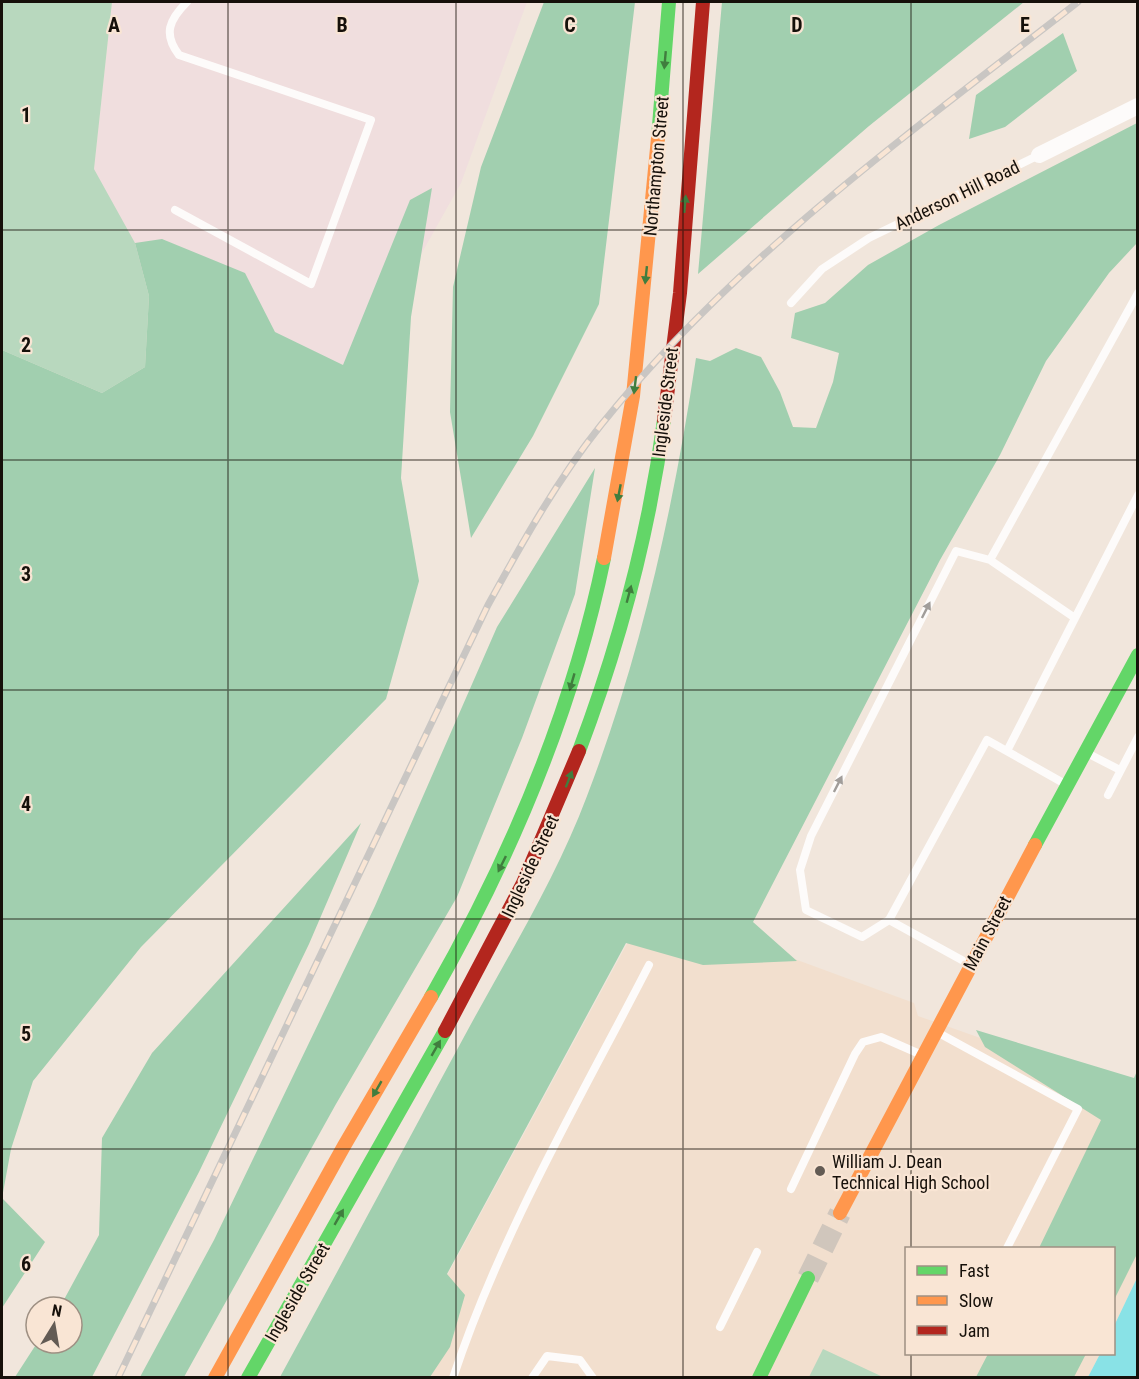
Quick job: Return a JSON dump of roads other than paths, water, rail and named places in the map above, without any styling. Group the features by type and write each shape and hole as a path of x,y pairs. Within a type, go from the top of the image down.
{"main road":[{"name":"Northampton Street","path":"641,330 669,2"},
{"name":"Northampton Street","path":"677,304 703,2"},
{"name":"Ingleside Street","path":"248,1377 447,1027 539,850 568,781 614,649 633,579 660,448 677,304"},
{"name":"Ingleside Street","path":"215,1377 471,927 514,838 540,777 591,615 626,455 641,330"},
{"name":"Main Street","path":"840,1213 922,1055 1137,655"},
{"path":"759,1377 808,1278"}],"street":[{"name":"Anderson Hill Road","path":"1039,155 1137,106"}],"lane":[{"path":"175,210 310,284 371,120 179,55 169,42 169,29 177,11 187,2"},
{"name":"Anderson Hill Road","path":"791,303 822,269 869,238 1039,155"},
{"path":"990,560 1137,293"},
{"path":"1007,751 1137,495"},
{"path":"1067,785 987,740 889,920 862,937 806,910 800,870 811,836 956,551 990,560 1075,618"},
{"path":"1108,795 1137,737"},
{"path":"1085,752 1120,770"},
{"path":"889,920 970,965"},
{"path":"453,1377 485,1293 517,1223 649,965"},
{"path":"935,1031 1078,1109 1008,1247"},
{"path":"791,1189 855,1054 863,1042 881,1037 922,1055"},
{"path":"720,1328 758,1252"},
{"path":"532,1377 547,1356 580,1360 593,1377"}],"water":[{"path":"1137,1278 1137,1377 1088,1377 1099,1355 1115,1355 1115,1324"}],"tunnel":[{"path":"808,1278 840,1213"}],"railway":[{"path":"118,1378 488,605 527,535 585,446 653,364 767,252 889,149 1078,2"}],"place":[{"name":"William J. Dean Technical High School","path":"820,1171"}]}
